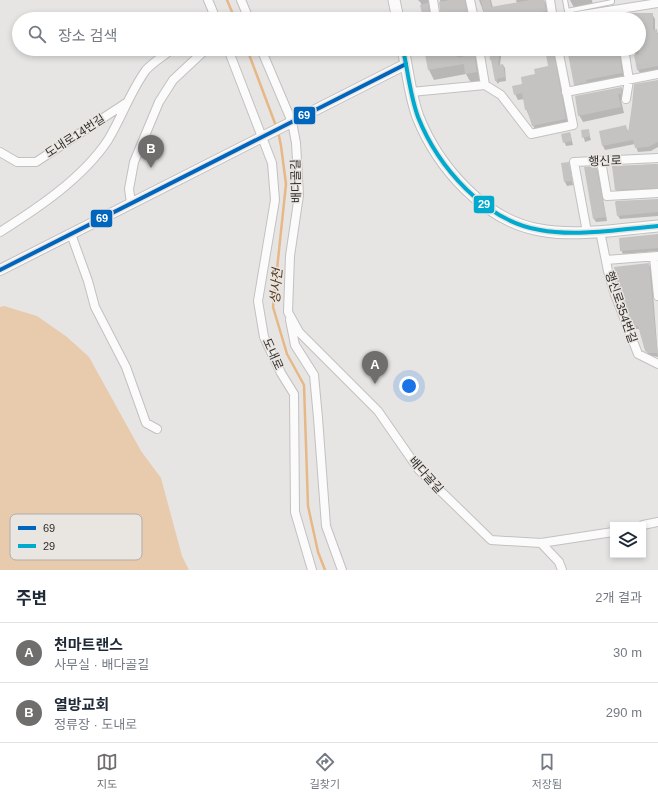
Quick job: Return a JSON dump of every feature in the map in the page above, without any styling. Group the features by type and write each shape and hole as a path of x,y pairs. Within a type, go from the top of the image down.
{"main road":[{"path":"394,0 397,12"},
{"path":"404,56 411,92 418,116 429,141 454,177 472,195 496,213 512,221 540,230 587,232 658,226"}],"street":[{"path":"208,0 213,12"},
{"path":"241,0 246,12"},
{"path":"433,0 435,12"},
{"path":"470,0 473,12"},
{"path":"550,0 552,12"},
{"path":"591,12 628,4 658,3"},
{"path":"0,232 33,211 83,170 108,140 126,103 147,70 164,56"},
{"path":"131,203 129,189 134,162 160,102 173,80 199,56"},
{"name":"도내로","path":"231,56 265,135 272,163 275,200 258,301 264,337 281,373 294,394 295,512 312,570"},
{"name":"배다골길","path":"264,56 290,123 296,143 299,195 290,256 288,312 295,345 314,375 326,526 342,570"},
{"path":"480,56 484,85"},
{"path":"411,92 484,85 501,95 531,134 573,125 559,56"},
{"path":"625,56 630,80 626,99"},
{"path":"0,270 406,64"},
{"path":"566,92 658,74"},
{"name":"도내로14번길","path":"0,152 17,162 36,162 126,103"},
{"name":"행신로","path":"587,232 574,162 658,158"},
{"path":"601,161 607,196 658,193"},
{"name":"행신로354번길","path":"600,231 614,292 638,354 658,364"},
{"path":"71,234 88,281 95,307 126,367 146,423 157,429"},
{"name":"행신로354번길","path":"606,260 656,256 658,296"},
{"name":"배다골길","path":"288,312 299,332 378,411 419,470 491,540 542,543 610,532"},
{"path":"646,524 658,522"},
{"path":"542,543 559,562 562,570"}],"lane":[{"path":"565,0 567,11 612,2 612,0"}],"shaded area":[{"path":"4,306 37,316 67,337 89,357 141,451 161,478 182,556 189,570 0,570 0,307"}],"building":[{"path":"465,0 467,12 440,12 439,2"},
{"path":"481,0 490,0 491,7 530,0 544,0 546,11 540,12 484,12"},
{"path":"428,3 429,12 422,12 420,5"},
{"path":"646,13 653,13 653,30 657,29 658,37 658,66 637,70 634,56 646,56"},
{"path":"425,56 458,56 459,58 465,56 474,56 477,72 465,74 464,64 428,70"},
{"path":"490,56 499,56 498,65 503,64 505,77 495,81"},
{"path":"546,56 554,56 566,119 532,126 527,109 525,110 522,93 514,95 512,86 522,84 521,77 535,74 534,69 548,66"},
{"path":"568,56 620,56 622,73 586,80 587,82 574,85"},
{"path":"658,80 658,142 648,147 635,148 633,140 602,146 599,131 626,125 628,133 634,84"},
{"path":"622,87 621,94 618,94 621,107 578,116 575,96"},
{"path":"589,129 590,136 582,138 581,130"},
{"path":"570,132 572,141 563,143 561,134"},
{"path":"569,162 572,181 564,182 561,163"},
{"path":"658,164 658,188 615,190 612,166"},
{"path":"596,166 606,217 593,219 584,167"},
{"path":"658,199 658,212 617,216 616,201"},
{"path":"658,234 658,248 620,251 619,238"},
{"path":"649,263 658,353 648,353 645,351 638,326 633,326 619,290 614,267"}],"waterway":[{"name":"성사천","path":"227,0 232,12"},
{"name":"성사천","path":"250,56 276,126"},
{"name":"성사천","path":"278,131 286,184 273,307 287,354 304,385 308,506 318,552 325,570"}],"transit line":[{"name":"29","path":"404,56 415,109 427,136 451,172 466,189 501,216 520,225 540,230 569,233 599,232 658,226"},
{"name":"69","path":"0,270 406,64"}],"place":[{"name":"열방교회","path":"151,168"},
{"name":"천마트랜스","path":"375,384"}]}
